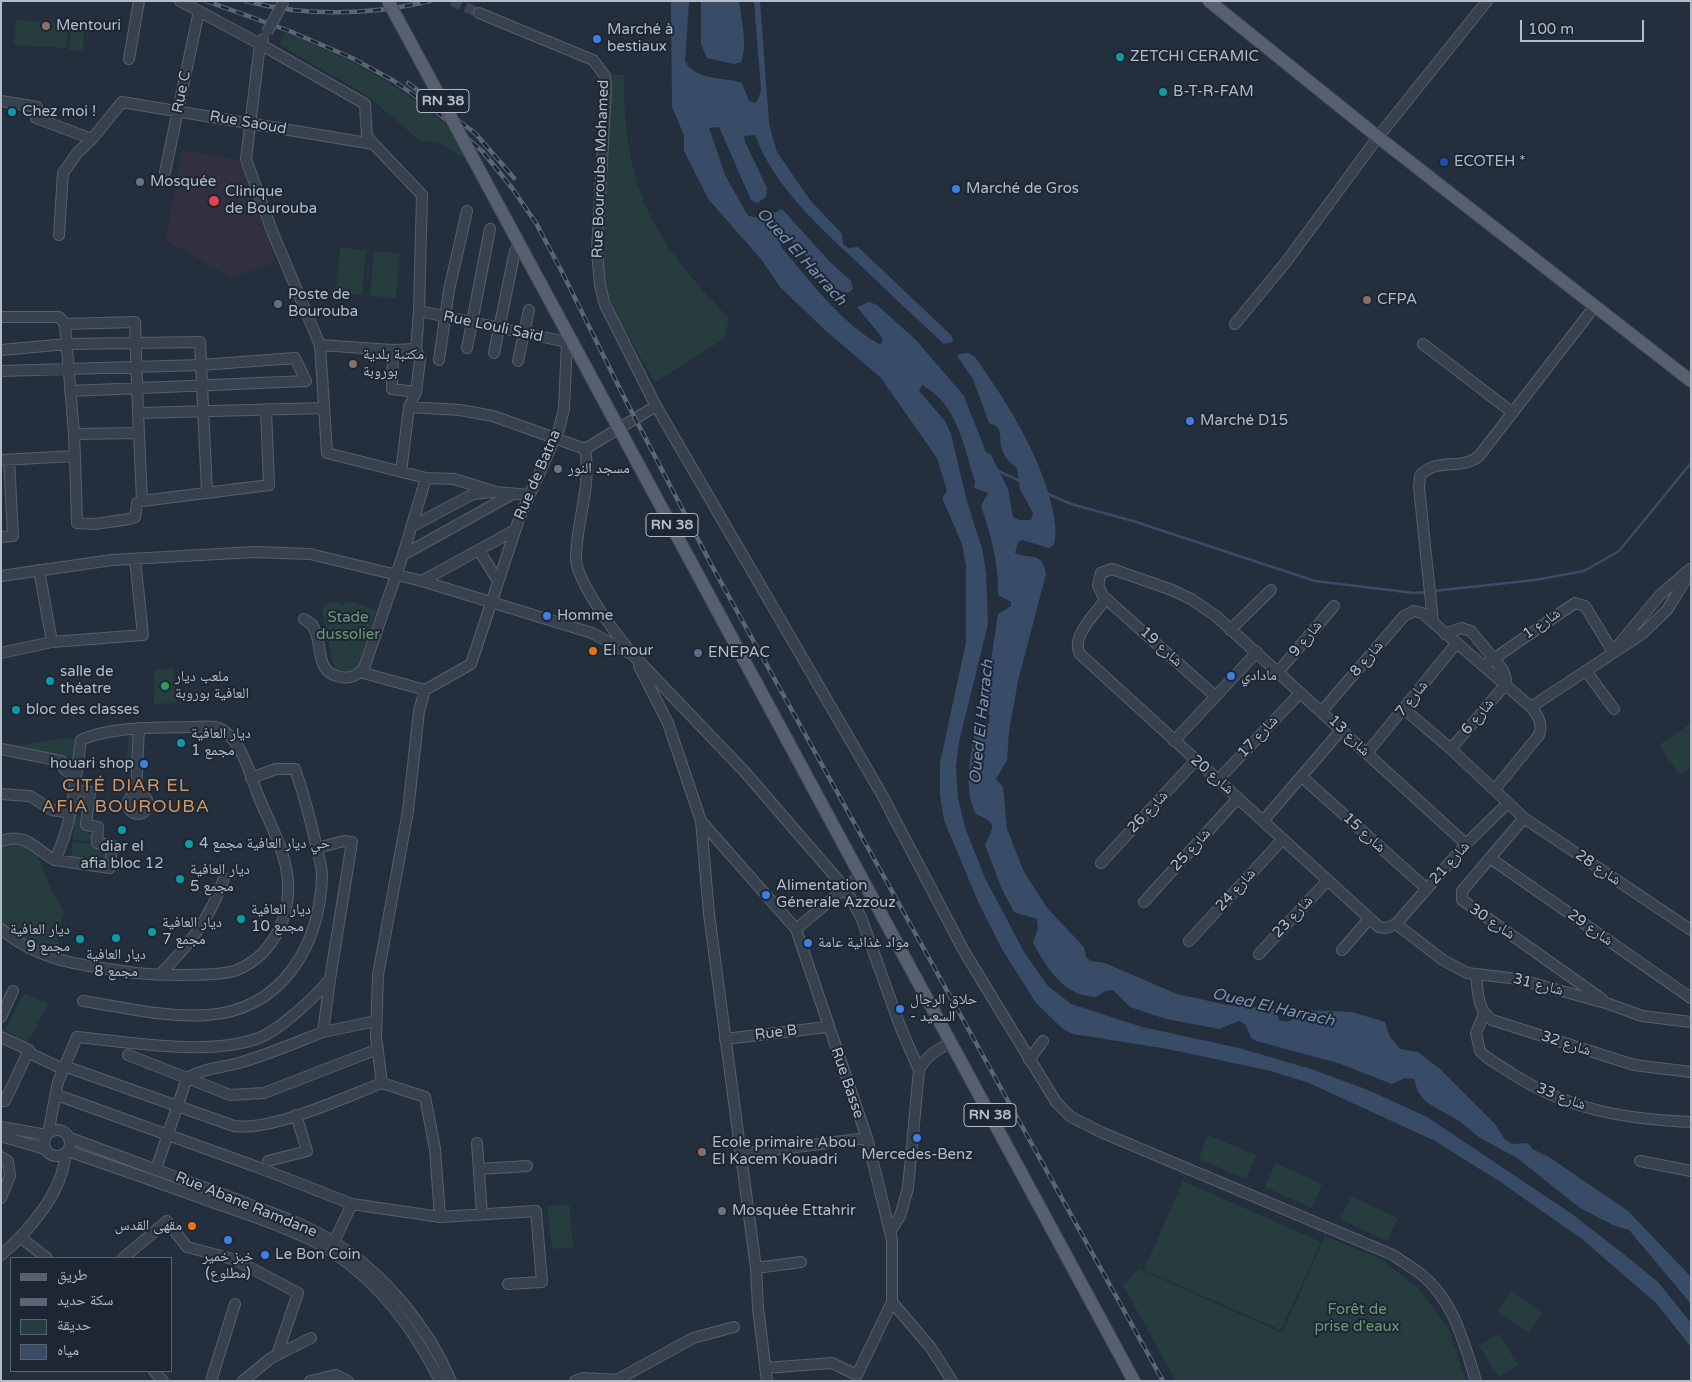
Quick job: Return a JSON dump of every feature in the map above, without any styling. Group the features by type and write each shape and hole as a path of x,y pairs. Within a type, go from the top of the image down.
{"main road":[{"name":"RN 38","path":"388,1 1134,1381"},
{"path":"1209,1 1378,137 1691,381"}],"street":[{"path":"129,59 139,1"},
{"path":"180,1 366,104 367,137 422,195 419,312 416,349 420,360 416,392 409,407 401,472"},
{"path":"284,1 260,44 246,159 272,232 320,345 327,453 426,478 454,478 496,492 511,495 529,495"},
{"path":"1235,324 1286,262 1378,137 1487,1"},
{"name":"Rue C","path":"165,172 199,11"},
{"name":"Rue Bourouba Mohamed","path":"479,12 588,57 598,64 605,76 597,250 600,286 605,305 615,329 656,406 881,793 965,953 1056,1102 1080,1122 1393,1255 1423,1276 1449,1307 1458,1325 1476,1381"},
{"path":"1,101 37,107 36,118 92,139 78,152 63,173 59,235"},
{"name":"Rue Saoud","path":"92,139 122,102 374,144"},
{"path":"439,360 456,254 467,211"},
{"path":"467,348 490,229"},
{"path":"494,353 516,251"},
{"path":"1495,789 1539,735 1540,722 1531,707 1484,669 1433,622 1419,487 1420,476 1432,467 1467,463 1476,459 1595,306"},
{"path":"518,361 529,310"},
{"name":"Rue Louli Saïd","path":"419,312 567,342"},
{"path":"1,317 59,317 65,324 74,434 77,523 94,524 135,518 136,503 142,501 269,485 266,409"},
{"path":"65,324 135,322 142,501"},
{"path":"1,350 66,344 200,342 207,492"},
{"name":"Rue de Batna","path":"425,690 471,664 515,530 554,439 564,409 567,342"},
{"path":"1423,344 1513,413"},
{"path":"320,345 393,350 416,349"},
{"path":"393,350 392,389 416,392"},
{"path":"1,371 201,365 295,358 306,381 70,391"},
{"path":"409,407 460,410 493,416 585,449 656,406"},
{"path":"138,412 324,408"},
{"path":"74,434 139,432"},
{"path":"585,449 588,466 576,561 592,597 613,630 633,655 744,771 845,888 860,917 900,1026 919,1070 908,1188 900,1216 890,1232"},
{"path":"1,537 12,536 5,460 75,456"},
{"path":"304,619 313,626 323,666 328,672 349,678 364,668 403,555 426,478"},
{"path":"412,527 473,494 496,492"},
{"path":"403,555 511,495"},
{"path":"422,580 515,530"},
{"path":"479,550 498,581"},
{"path":"1,576 135,559 254,552 310,554 422,580 490,603 592,633 633,655 668,723 701,821 709,914 756,1268 758,1308 767,1381"},
{"path":"1,653 52,642 143,636 135,559"},
{"name":"شارع 13","path":"1106,598 1099,589 1099,577 1104,571 1112,569 1191,599 1216,616 1466,844"},
{"path":"40,570 52,642"},
{"path":"1613,652 1660,595 1691,570"},
{"path":"1531,707 1635,639 1655,623 1677,596 1691,570"},
{"path":"1230,630 1271,590"},
{"name":"شارع 19","path":"1106,598 1215,696"},
{"name":"شارع 20","path":"1106,598 1079,636 1078,650 1195,761 1238,798 1369,919 1382,928 1396,924"},
{"name":"شارع 1","path":"1484,669 1493,658 1575,603 1585,606 1613,652"},
{"name":"شارع 9","path":"1278,672 1334,606"},
{"name":"شارع 8","path":"1322,711 1401,619 1414,611 1422,613 1433,622"},
{"path":"1445,634 1457,628 1468,629 1506,676 1505,686"},
{"name":"شارع 7","path":"1367,753 1456,644"},
{"path":"1174,741 1256,652"},
{"path":"1586,671 1614,709"},
{"path":"360,672 425,690 419,711 408,812 378,975 376,1021 382,1083"},
{"name":"شارع 6","path":"1451,749 1505,686"},
{"name":"شارع 17","path":"1217,781 1300,693"},
{"name":"شارع 28","path":"1404,709 1451,749 1495,789 1507,804 1524,818 1691,930"},
{"path":"1,929 16,941 62,962 159,975 219,974 237,970 261,953 280,932 286,912 287,874 282,852 234,740 218,727 139,728 92,736 80,740 71,814 65,840 55,860"},
{"path":"136,795 139,728"},
{"path":"1263,821 1342,729"},
{"path":"1,749 6,748 13,752 61,760 64,769 76,777"},
{"name":"شارع 26","path":"1102,863 1195,761"},
{"path":"83,1001 179,1014 207,1015 242,1008 261,998 297,966 306,950 322,874 307,803 294,769 276,769 251,778"},
{"name":"شارع 15","path":"1302,777 1427,889"},
{"path":"1,841 18,838 34,844 46,856 55,860 110,868 112,845 98,842 98,827 86,825 90,792 74,790"},
{"path":"1,794 30,796 52,810 71,814"},
{"name":"شارع 25","path":"1144,902 1238,798"},
{"name":"شارع 21","path":"1396,924 1466,844 1507,804"},
{"name":"شارع 30","path":"1524,818 1462,891 1461,897 1464,903 1609,1004"},
{"name":"Rue Basse","path":"701,821 796,929 816,984 827,1027 867,1138 890,1232 892,1302 858,1378"},
{"name":"شارع 24","path":"1189,941 1282,840"},
{"path":"317,848 344,841 352,842 323,1032"},
{"name":"شارع 29","path":"1490,858 1691,998"},
{"path":"796,929 861,874"},
{"path":"159,975 182,953 200,928 218,898 224,878"},
{"name":"شارع 23","path":"1259,954 1328,880"},
{"path":"1342,950 1369,919"},
{"name":"شارع 31","path":"1396,924 1443,960 1459,969 1476,975 1518,979 1609,1004 1642,1016 1691,1022"},
{"path":"1476,975 1480,1005 1484,1014"},
{"path":"45,1148 44,1142 48,1134 63,1067 77,1037 199,1047 235,1045 258,1039 315,997 330,979"},
{"path":"1,1018 13,992"},
{"name":"شارع 32","path":"1484,1014 1496,1022 1634,1065 1691,1072"},
{"name":"شارع 33","path":"1484,1014 1476,1033 1480,1051 1534,1088 1562,1101 1622,1117 1691,1122"},
{"path":"156,1170 187,1078 203,1069 239,1063 323,1032 376,1021"},
{"name":"Rue B","path":"725,1039 827,1027"},
{"path":"1,1037 29,1050 28,1052 63,1067 234,1126 248,1128 296,1115 382,1083 425,1097 435,1149 440,1217"},
{"path":"1029,1060 1044,1041"},
{"path":"919,1070 930,1056 940,1048 952,1043"},
{"path":"128,1055 230,1095 264,1092 378,1049"},
{"path":"1,1100 5,1101 28,1052"},
{"path":"56,1100 62,1131"},
{"path":"56,1100 257,1167 352,1204 440,1217 536,1211 542,1282 508,1284"},
{"path":"268,1161 307,1151 296,1115"},
{"path":"1,1127 48,1134 57,1130 62,1131 70,1138 60,1182 21,1238 1,1255"},
{"path":"1,1136 45,1148 54,1156 66,1153 331,1246 400,1315 414,1333 440,1381"},
{"name":"Rue Abane Ramdane","path":"70,1138 284,1218 361,1262 400,1301 433,1345 451,1381"},
{"path":"741,1154 867,1138"},
{"path":"477,1143 482,1214"},
{"path":"1,1157 8,1161 10,1176 1,1198"},
{"path":"1640,1161 1691,1171"},
{"path":"478,1169 527,1166"},
{"path":"331,1246 352,1204"},
{"path":"124,1257 167,1221 187,1247 236,1260 298,1293 277,1355"},
{"path":"21,1238 46,1257"},
{"path":"756,1268 801,1262"},
{"path":"892,1302 931,1348 952,1381"},
{"path":"212,1381 235,1304"},
{"path":"575,1381 584,1378 617,1380 693,1338 734,1327"},
{"path":"243,1381 277,1355 311,1338"},
{"path":"765,1368 832,1362 858,1378"},
{"path":"310,1381 336,1375 348,1381"}],"shaded area":[{"name":"Clinique de Bourouba","path":"182,150 240,160 276,262 233,278 166,241"}],"green space":[{"path":"16,20 68,23 66,48 14,45"},
{"path":"71,26 84,27 83,51 69,50"},
{"path":"285,32 350,61 390,83 433,114 461,138 474,164 437,142 419,140 366,95 280,45"},
{"path":"609,75 624,75 625,114 629,149 636,180 647,209 662,236 680,262 729,318 724,339 655,382 615,314 605,285 603,236"},
{"path":"340,247 366,250 362,295 336,292"},
{"path":"374,251 400,253 396,298 370,296"},
{"name":"Stade dussolier","path":"330,601 344,605 346,602 353,602 376,610 358,669 348,674 335,672 322,609"},
{"name":"ملعب ديار العافية بوروبة","path":"174,668 176,703 154,704 154,670"},
{"path":"1691,723 1691,767 1679,775 1659,745"},
{"path":"133,733 135,736 133,768 126,768 129,734"},
{"path":"66,738 77,739 73,772 61,764 1,748"},
{"path":"74,816 85,817 84,832 97,835 97,841 73,840"},
{"path":"72,842 96,844 110,848 109,864 71,861"},
{"path":"1,843 23,843 35,849 53,893 64,911 58,932 59,950 32,948 1,927"},
{"path":"24,993 48,1004 28,1043 5,1030"},
{"path":"1208,1135 1256,1155 1246,1179 1199,1159"},
{"path":"1275,1163 1322,1184 1312,1208 1265,1187"},
{"path":"1183,1181 1321,1242 1281,1330 1144,1270"},
{"path":"1351,1196 1398,1218 1387,1241 1340,1219"},
{"path":"569,1204 573,1247 552,1249 547,1207"},
{"name":"Forêt de prise d'eaux","path":"1325,1236 1381,1259 1418,1288 1448,1328 1466,1381 1176,1381 1123,1285 1139,1269 1282,1333"},
{"path":"1511,1291 1543,1313 1529,1333 1497,1312"},
{"path":"1499,1334 1518,1365 1499,1377 1479,1346"}],"water":[{"path":"671,1 689,1 685,61 689,67 702,75 742,83 749,101 755,103 761,90 754,1 760,1 769,123 777,152 810,200 842,234 843,244 848,248 858,247 952,336 953,342 944,344 814,221 774,172 755,135 744,136 745,142 767,188 766,197 757,203 751,200 719,127 709,128 725,175 748,216 763,218 782,209 830,262 851,281 853,288 847,293 837,290 790,239 784,235 778,237 782,248 839,313 865,335 879,344 882,343 882,337 857,307 869,302 877,305 916,340 964,396 986,452 991,455 1008,489 1013,517 1019,520 1031,520 1033,513 1020,489 1017,468 1005,455 1001,445 999,430 989,423 973,379 957,356 959,354 968,353 975,357 1017,422 1042,473 1053,512 1055,539 1054,545 1049,548 1022,540 1018,542 1015,553 1039,559 1044,566 1046,574 1018,681 1009,731 1007,760 996,779 1003,787 1007,829 1024,872 1048,909 1084,947 1086,957 1091,961 1105,963 1177,994 1227,1005 1276,1009 1279,1020 1287,1022 1293,1020 1304,1010 1352,1012 1385,1022 1390,1037 1400,1049 1418,1052 1440,1069 1495,1124 1505,1140 1513,1144 1528,1143 1532,1149 1549,1157 1628,1211 1691,1277 1691,1304 1629,1230 1613,1225 1580,1208 1517,1158 1480,1138 1459,1121 1426,1102 1418,1092 1414,1079 1405,1078 1392,1084 1338,1063 1256,1041 1251,1038 1246,1025 1239,1021 1219,1029 1166,1019 1130,1007 1113,990 1105,991 1096,997 1084,995 1067,987 1055,976 1040,956 1033,942 1038,929 1037,919 1014,912 1001,887 985,845 992,829 991,823 976,814 972,804 969,784 970,763 976,728 989,724 990,715 981,706 989,674 998,614 1011,606 1011,602 998,595 994,550 981,506 988,493 974,488 975,482 963,441 951,414 934,393 922,385 919,391 945,421 951,434 967,502 982,548 986,573 988,624 959,742 956,766 958,799 966,830 985,878 1024,952 1048,986 1071,1004 1142,1027 1239,1048 1311,1069 1368,1090 1427,1117 1572,1214 1658,1282 1691,1323 1691,1347 1656,1303 1582,1239 1499,1181 1435,1141 1309,1083 1271,1071 1168,1049 1073,1034 1063,1029 1036,1003 1002,949 979,904 944,820 940,795 940,763 966,642 966,566 962,544 942,498 947,491 937,458 881,378 824,329 780,287 761,259 709,200 684,151 684,135 672,107"},
{"path":"701,1 739,1 744,40 741,62 734,64 707,58 701,44"}],"waterway":[{"path":"1433,591 1535,580 1584,571 1619,551 1691,463"},
{"path":"998,471 1020,481"},
{"path":"1046,493 1071,504 1133,521 1315,581 1414,593 1428,592"}],"tunnel":[{"path":"452,1 479,13"}],"railway":[{"path":"206,1 287,30 352,58 394,81 436,111 483,152 512,188 536,223 561,270 624,397 712,566 1163,1381"},
{"path":"246,1 291,10 315,12 385,9 430,1"},
{"path":"408,83 475,133 514,178"}],"place":[{"name":"Mentouri","path":"46,26"},
{"name":"Marché à bestiaux","path":"597,39"},
{"name":"ZETCHI CERAMIC","path":"1120,57"},
{"name":"B-T-R-FAM","path":"1163,92"},
{"name":"Chez moi !","path":"12,112"},
{"name":"ECOTEH *","path":"1444,162"},
{"name":"Mosquée","path":"140,182"},
{"name":"Marché de Gros","path":"956,189"},
{"name":"Clinique de Bourouba","path":"214,201"},
{"name":"CFPA","path":"1367,300"},
{"name":"Poste de Bourouba","path":"278,304"},
{"name":"مكتبة بلدية بوروبة","path":"353,364"},
{"name":"Marché D15","path":"1190,421"},
{"name":"مسجد النور","path":"558,469"},
{"name":"Homme","path":"547,616"},
{"name":"El nour","path":"593,651"},
{"name":"ENEPAC","path":"698,653"},
{"name":"مادادي","path":"1231,676"},
{"name":"salle de théatre","path":"50,681"},
{"name":"ملعب ديار العافية بوروبة","path":"165,686"},
{"name":"bloc des classes","path":"16,710"},
{"name":"ديار العافية مجمع 1","path":"181,743"},
{"name":"houari shop","path":"144,764"},
{"name":"diar el afia bloc 12","path":"122,830"},
{"name":"حي ديار العافية مجمع 4","path":"189,844"},
{"name":"ديار العافية مجمع 5","path":"180,879"},
{"name":"Alimentation Génerale Azzouz","path":"766,895"},
{"name":"ديار العافية مجمع 10","path":"241,919"},
{"name":"ديار العافية مجمع 7","path":"152,932"},
{"name":"ديار العافية مجمع 8","path":"116,938"},
{"name":"ديار العافية مجمع 9","path":"80,939"},
{"name":"مواد غذائية عامة","path":"808,943"},
{"name":"حلاق الرجال - السعيد","path":"900,1009"},
{"name":"Mercedes-Benz","path":"917,1138"},
{"name":"Ecole primaire Abou El Kacem Kouadri","path":"702,1152"},
{"name":"Mosquée Ettahrir","path":"722,1211"},
{"name":"مقهى القدس","path":"192,1226"},
{"name":"خبز خمير (مطلوع)","path":"228,1240"},
{"name":"Le Bon Coin","path":"265,1255"}],"district":[{"name":"CITÉ DIAR EL AFIA BOUROUBA","path":"126,796"}],"water label":[{"name":"Oued El Harrach","path":"801,257"},
{"name":"Oued El Harrach","path":"982,722"},
{"name":"Oued El Harrach","path":"1273,1008"}]}
